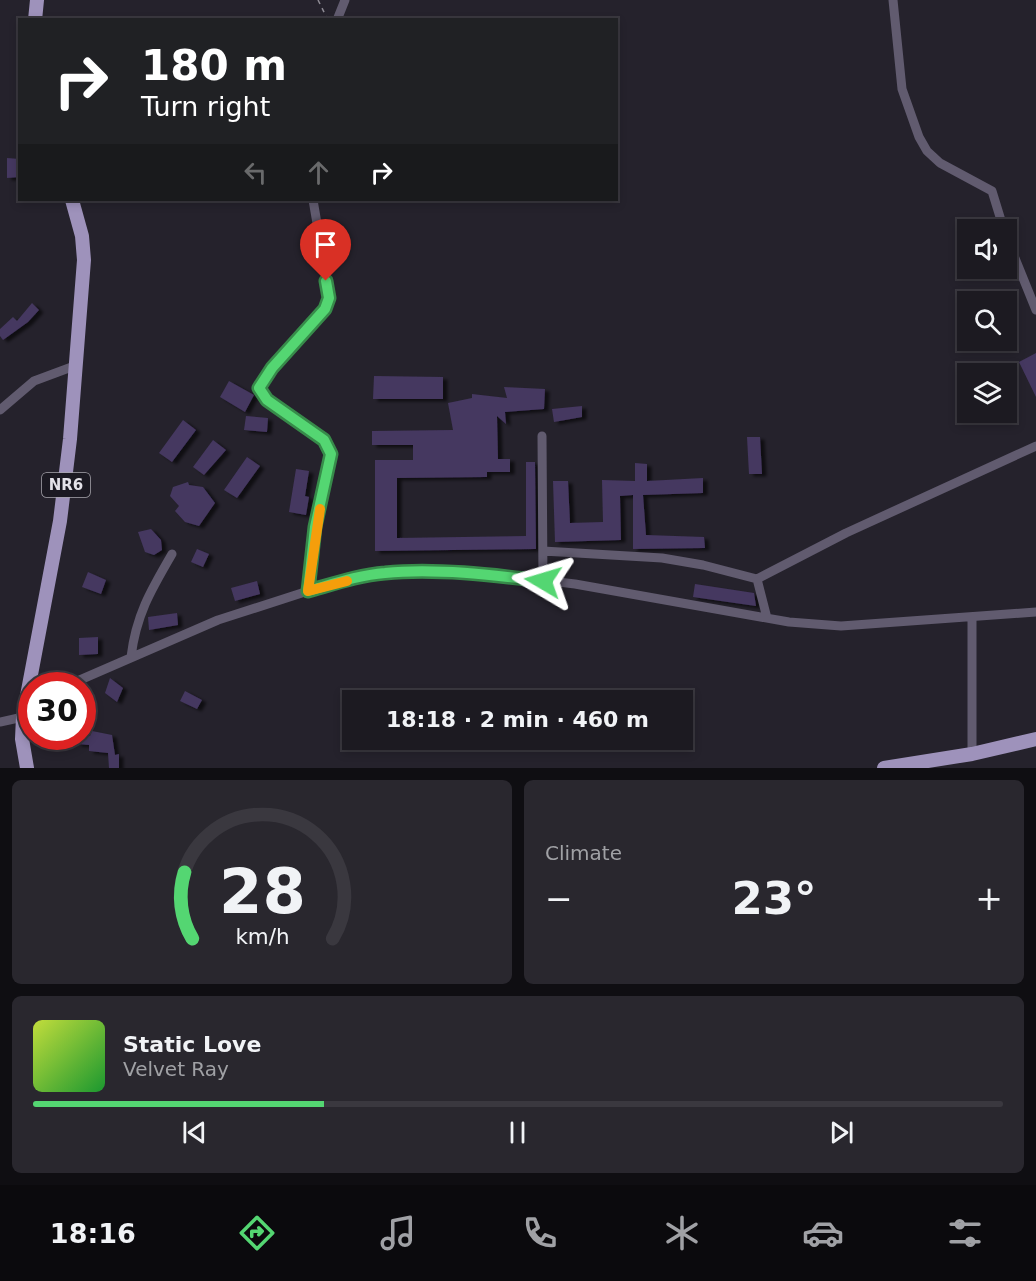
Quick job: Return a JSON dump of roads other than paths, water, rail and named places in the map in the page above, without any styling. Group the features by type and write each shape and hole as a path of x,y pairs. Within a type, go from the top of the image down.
{"main road":[{"path":"35,18 37,0"},
{"name":"NR6","path":"34,672 60,521 77,365 84,254 72,201"},
{"path":"884,768 1036,739"},
{"name":"NR6","path":"24,750 27,768"}],"street":[{"path":"338,18 345,0"},
{"path":"892,1 902,89 919,137 927,151 950,171 992,191 1001,219"},
{"path":"308,591 315,527 330,460 330,448 324,440 267,400 259,388 272,368 328,303 329,293 313,201"},
{"path":"1017,263 1036,310"},
{"path":"0,410 34,381 77,365"},
{"path":"542,436 543,581"},
{"path":"543,550 674,559 757,579 846,533 1036,446"},
{"path":"130,657 134,632 143,604 172,554"},
{"path":"96,672 218,620 308,591 369,575 397,572 499,576 575,584 767,618 841,627 1036,612"},
{"path":"757,579 767,618"},
{"path":"972,617 972,753"},
{"path":"0,722 18,718"}]}
